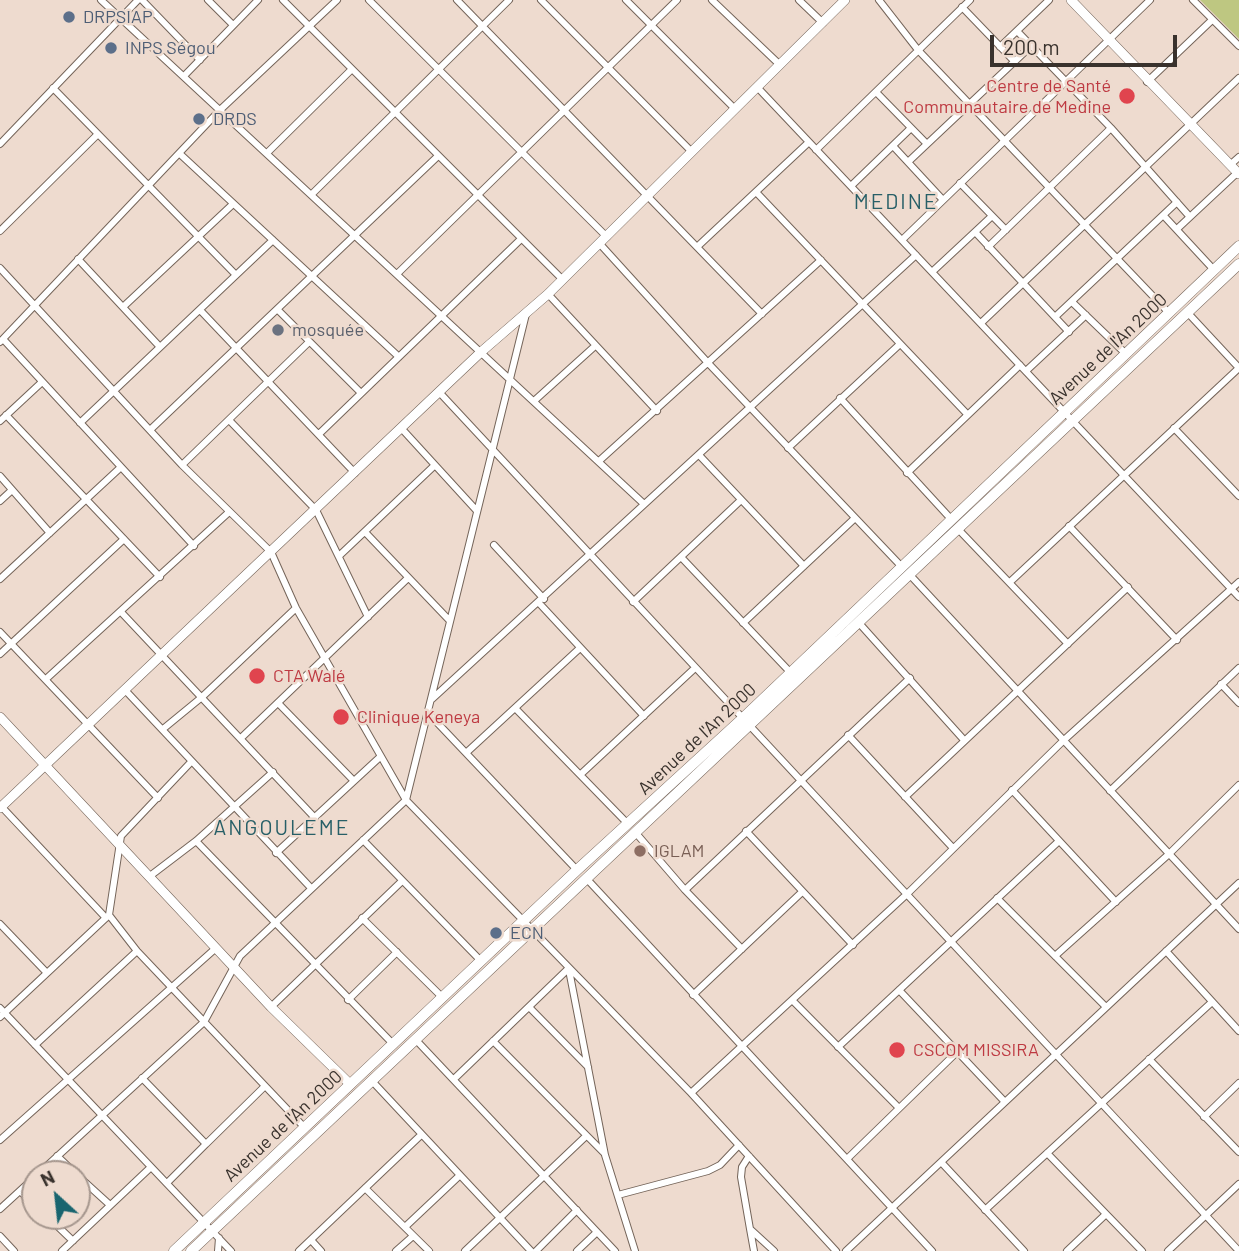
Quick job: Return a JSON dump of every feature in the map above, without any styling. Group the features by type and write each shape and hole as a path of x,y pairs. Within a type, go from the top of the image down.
{"main road":[{"name":"Avenue de l'An 2000","path":"174,1251 577,870 632,828 752,726 958,529 1125,353 1239,246"},
{"name":"Avenue de l'An 2000","path":"191,1251 215,1235 372,1081 586,878 632,828 742,719 901,566 1238,266"}],"street":[{"path":"102,0 644,504"},
{"path":"0,144 140,0 200,60"},
{"path":"208,0 233,25"},
{"path":"184,76 258,0"},
{"path":"283,0 563,280"},
{"path":"194,546 1,341 220,110 337,0"},
{"path":"369,0 603,240 709,364 901,566"},
{"path":"457,0 762,314"},
{"path":"311,195 509,0"},
{"path":"541,0 692,152"},
{"path":"626,0 735,109"},
{"path":"397,274 677,0"},
{"path":"712,0 780,65"},
{"path":"799,0 823,23"},
{"path":"304,1128 137,951 108,916 1,806 440,394 481,352 563,280 845,0"},
{"path":"879,0 918,50 1169,313"},
{"path":"816,150 970,0"},
{"path":"1000,47 1049,0"},
{"path":"1071,0 1189,126 1236,171"},
{"path":"902,240 1150,0"},
{"path":"1193,0 1239,46"},
{"path":"962,7 1014,61"},
{"path":"1147,82 1212,20"},
{"path":"1017,31 1111,128 1190,217"},
{"path":"908,162 1031,46"},
{"path":"267,153 352,69"},
{"path":"981,323 1239,78"},
{"path":"53,88 236,275"},
{"path":"758,88 1239,597"},
{"path":"876,92 927,144"},
{"path":"851,186 911,128"},
{"path":"988,247 1111,128"},
{"path":"0,231 98,134"},
{"path":"697,247 809,142"},
{"path":"893,146 943,200"},
{"path":"180,154 399,356"},
{"path":"150,430 438,156"},
{"path":"1177,229 1236,171 1239,158"},
{"path":"960,183 1006,230"},
{"path":"756,192 967,414"},
{"path":"1055,317 1177,202"},
{"path":"123,307 233,204"},
{"path":"932,272 992,216"},
{"path":"1164,216 1214,270"},
{"path":"976,233 1069,332"},
{"path":"319,434 440,314 521,239"},
{"path":"80,423 273,240"},
{"path":"431,700 916,255"},
{"path":"78,259 160,348"},
{"path":"599,461 821,260"},
{"path":"0,268 182,465 228,513 271,552 296,608 407,800 691,1093 836,1251"},
{"path":"548,294 657,411"},
{"path":"1072,302 1125,353"},
{"path":"277,309 361,393"},
{"path":"200,310 355,473"},
{"path":"1010,582 1239,368 1187,312"},
{"path":"53,1160 204,1022 236,968 240,956 407,800 526,314"},
{"path":"907,473 967,414 1069,332 1086,315"},
{"path":"182,465 309,342"},
{"path":"788,448 900,344"},
{"path":"534,401 595,346"},
{"path":"0,421 42,382"},
{"path":"440,394 1239,1251"},
{"path":"840,398 951,519"},
{"path":"6,415 160,577"},
{"path":"229,419 316,510 368,617"},
{"path":"1174,428 1239,496"},
{"path":"402,429 477,511"},
{"path":"699,455 804,566"},
{"path":"340,555 435,465"},
{"path":"0,579 121,467"},
{"path":"0,476 50,533"},
{"path":"1231,488 1239,481"},
{"path":"0,501 12,489"},
{"path":"633,601 741,500"},
{"path":"46,679 228,513"},
{"path":"743,623 854,519"},
{"path":"1069,526 1177,640"},
{"path":"958,529 1068,643"},
{"path":"365,532 450,621"},
{"path":"0,654 124,539"},
{"path":"494,545 580,648 644,716"},
{"path":"681,557 790,672"},
{"path":"910,575 1239,929"},
{"path":"241,738 408,578"},
{"path":"691,1093 740,1045 907,894 952,846 1064,740 1239,582"},
{"path":"905,797 1128,587"},
{"path":"163,729 202,697 296,608"},
{"path":"121,612 314,818"},
{"path":"859,623 964,740"},
{"path":"0,632 158,798"},
{"path":"466,752 580,648"},
{"path":"581,774 695,668"},
{"path":"1110,791 1239,668"},
{"path":"685,890 910,678"},
{"path":"1221,684 1239,703"},
{"path":"125,690 311,888"},
{"path":"278,703 353,780"},
{"path":"515,708 632,828 685,890 742,949"},
{"path":"428,713 577,870"},
{"path":"0,718 271,1007 350,1084"},
{"path":"848,735 952,846"},
{"path":"276,853 380,757"},
{"path":"191,762 121,836 108,916 2,1013 231,1251"},
{"path":"150,876 196,841 273,772"},
{"path":"1055,956 1169,854 1239,785"},
{"path":"1012,790 1116,902"},
{"path":"746,831 853,945"},
{"path":"363,840 481,961"},
{"path":"196,841 394,1045"},
{"path":"838,1047 1059,841"},
{"path":"586,878 932,1251"},
{"path":"271,1007 402,881"},
{"path":"846,1251 1239,883"},
{"path":"693,995 802,892"},
{"path":"997,898 1106,1007"},
{"path":"362,918 442,997"},
{"path":"0,924 47,973"},
{"path":"0,1140 216,947"},
{"path":"35,1045 137,951"},
{"path":"1166,951 1239,1031"},
{"path":"348,1000 397,952"},
{"path":"454,1079 569,968"},
{"path":"569,968 605,1154 634,1249"},
{"path":"899,990 1005,1102"},
{"path":"792,1000 899,1108"},
{"path":"985,1210 1212,1002"},
{"path":"529,1007 588,1068"},
{"path":"416,1040 615,1251"},
{"path":"494,1041 585,1137 605,1154"},
{"path":"847,1159 957,1052"},
{"path":"1149,1059 1239,1152"},
{"path":"142,1078 206,1144"},
{"path":"372,1081 458,1177 533,1251 577,1210"},
{"path":"1204,1117 1239,1083"},
{"path":"167,1183 265,1086"},
{"path":"299,1251 421,1135"},
{"path":"465,1251 585,1137"},
{"path":"618,1195 708,1171 720,1165 739,1145"},
{"path":"1047,1153 1142,1251"},
{"path":"57,1156 61,1160"},
{"path":"749,1156 742,1167 741,1177 754,1251"},
{"path":"941,1162 1024,1251"},
{"path":"62,1251 151,1167"},
{"path":"405,1227 458,1177"},
{"path":"1168,1251 1239,1184"},
{"path":"91,1187 110,1205"},
{"path":"365,1188 429,1251"},
{"path":"0,1209 20,1191"},
{"path":"1067,1251 1105,1215"},
{"path":"750,1229 774,1251"},
{"path":"62,1230 73,1241"},
{"path":"576,1251 597,1232"},
{"path":"215,1235 218,1251"},
{"path":"0,1236 14,1251"},
{"path":"396,1251 414,1236"},
{"path":"311,1240 321,1251"}],"green space":[{"path":"1200,0 1239,0 1239,39"}],"place":[{"name":"DRPSIAP","path":"69,17"},
{"name":"INPS Ségou","path":"111,48"},
{"name":"Centre de Santé Communautaire de Medine","path":"1127,96"},
{"name":"DRDS","path":"199,119"},
{"name":"mosquée","path":"278,330"},
{"name":"CTA Walé","path":"257,676"},
{"name":"Clinique Keneya","path":"341,717"},
{"name":"IGLAM","path":"640,851"},
{"name":"ECN","path":"496,933"},
{"name":"CSCOM MISSIRA","path":"897,1050"}],"district":[{"name":"MEDINE","path":"896,202"},
{"name":"ANGOULEME","path":"282,828"}]}
